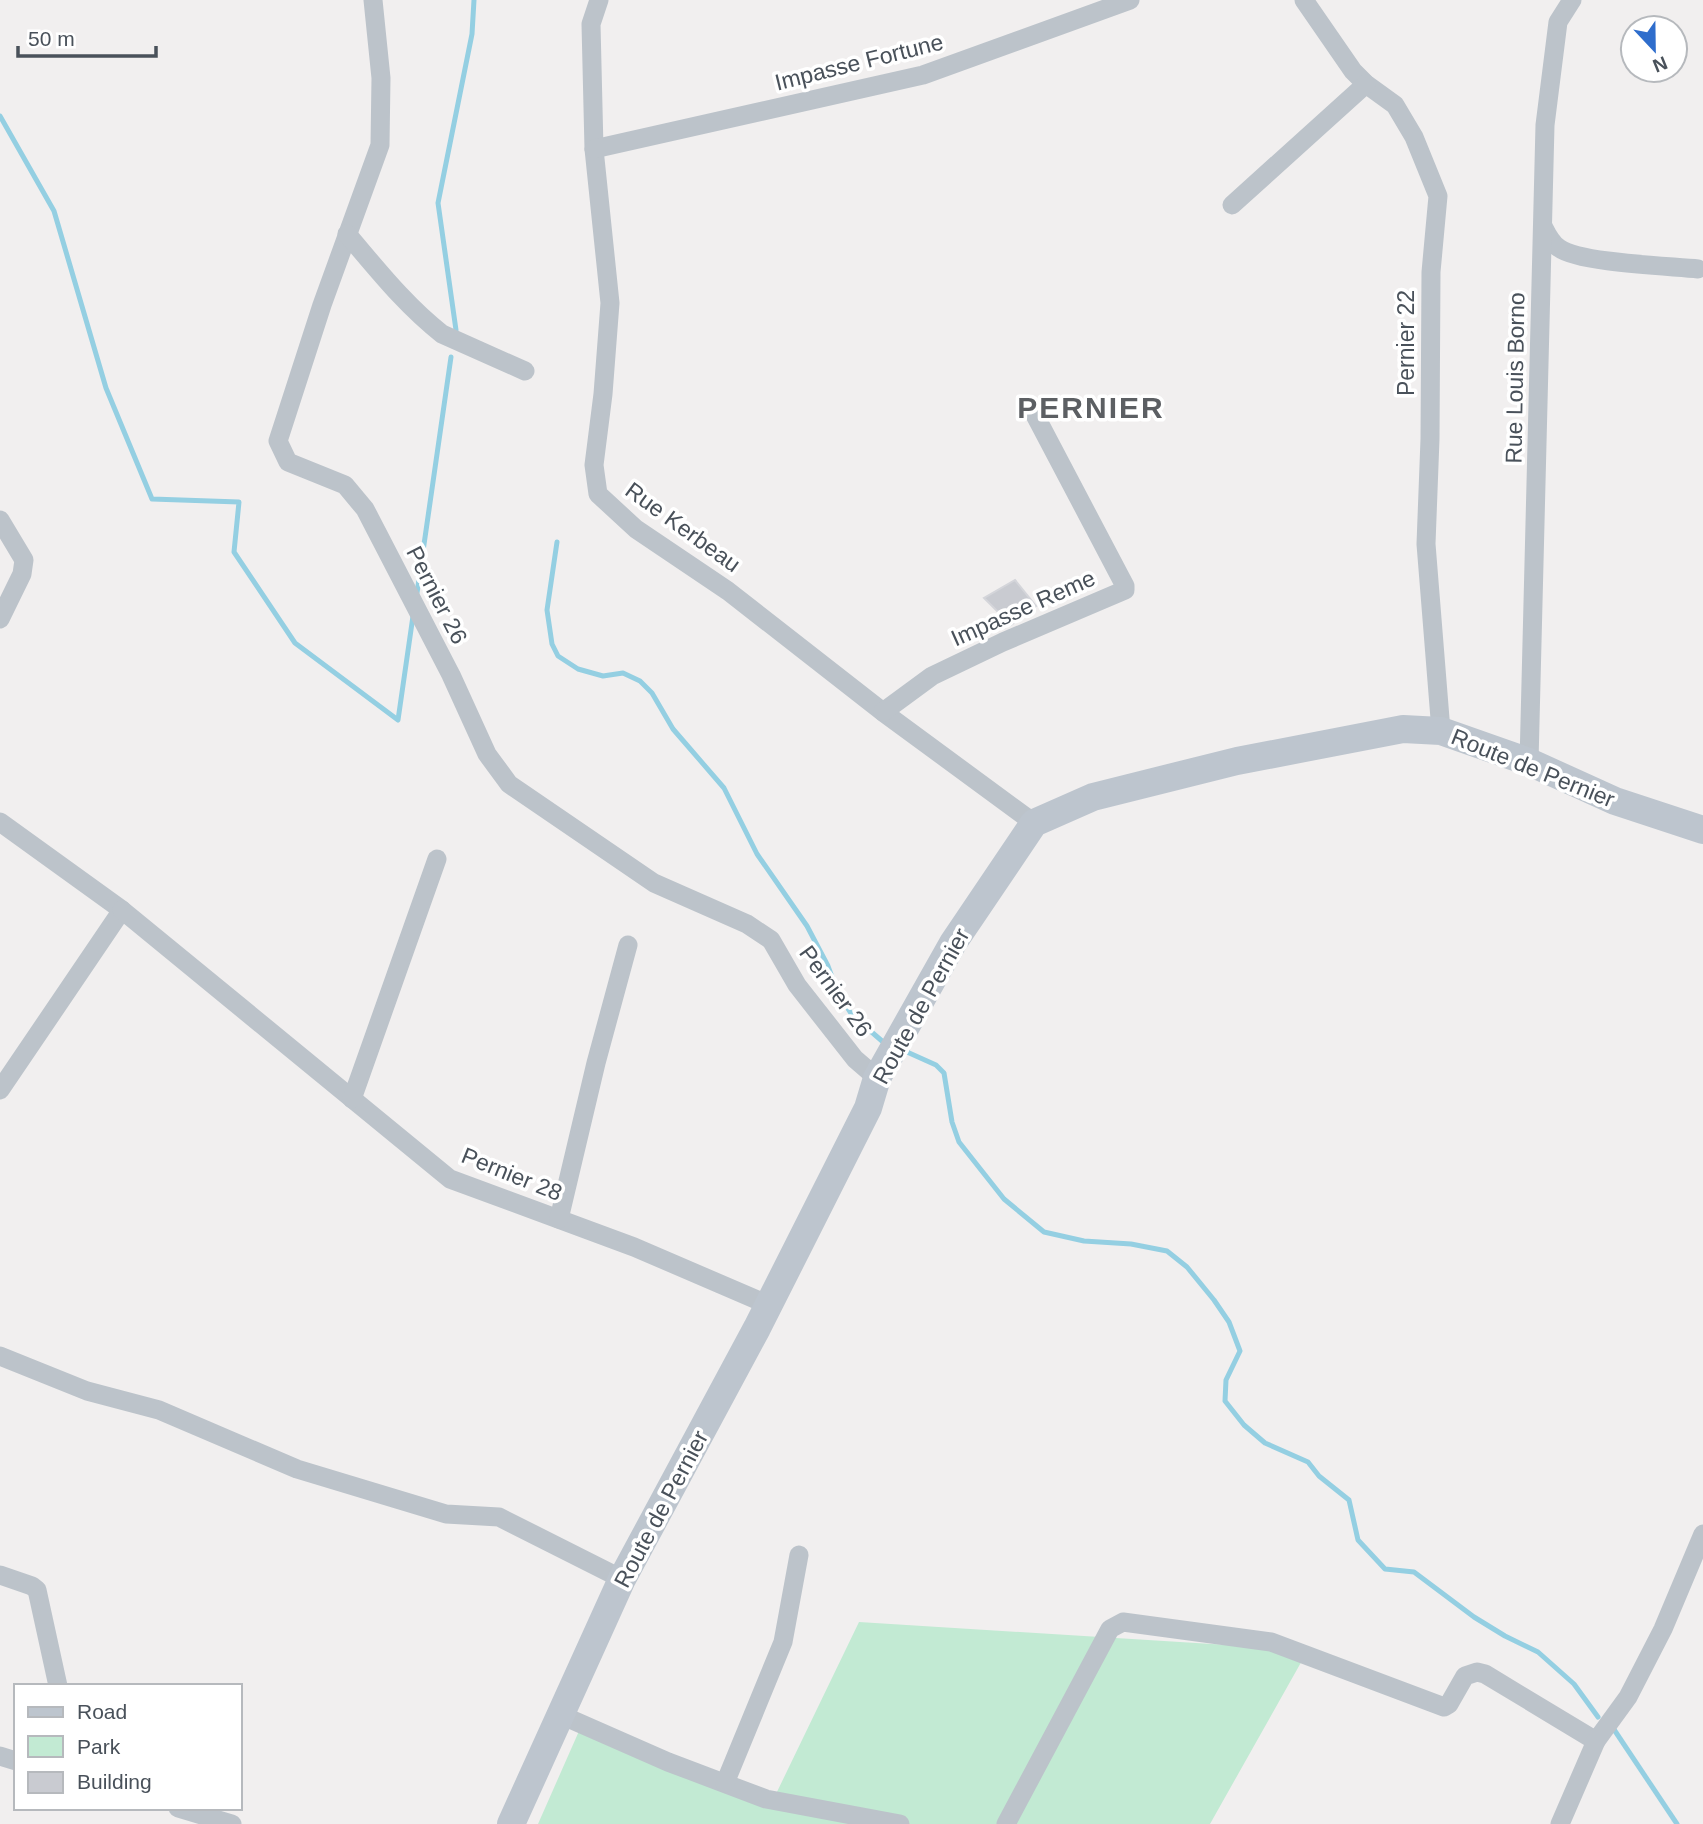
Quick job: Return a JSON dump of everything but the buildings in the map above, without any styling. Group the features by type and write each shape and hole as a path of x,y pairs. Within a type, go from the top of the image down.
{"street":[{"name":"Pernier 26","path":"373,0 381,78 380,145 321,305 278,441 288,462 345,485 365,509 433,640 487,754 509,784 654,883 747,925 771,940 797,985 855,1059 877,1078"},
{"name":"Rue Kerbeau","path":"599,0 591,24 594,149 610,303 594,465 598,495 636,529 728,591 883,712 1034,824"},
{"name":"Impasse Fortune","path":"594,149 923,75 1130,0"},
{"name":"Pernier 22","path":"1304,0 1353,71 1366,84 1395,104 1414,137 1438,196 1431,272 1426,544 1441,731"},
{"name":"Rue Louis Borno","path":"1529,762 1545,125 1558,22 1572,0"},
{"path":"1231,205 1366,84"},
{"path":"1543,226 1558,248 1582,258 1698,269"},
{"path":"347,234 396,293 431,326 442,334 525,371"},
{"name":"Impasse Reme","path":"883,712 932,676 1003,642 1125,590 1035,415"},
{"path":"0,520 24,560 22,574 0,619"},
{"name":"Route de Pernier","path":"511,1824 622,1579 769,1305 868,1108 877,1078 953,943 1034,824 1093,797 1237,761 1403,729 1441,731 1529,762 1615,801 1703,830"},
{"name":"Pernier 28","path":"0,822 122,910 450,1179 634,1247 769,1305"},
{"path":"352,1099 437,859"},
{"path":"0,1090 122,910"},
{"path":"559,1219 596,1063 628,945"},
{"path":"0,1356 87,1391 159,1410 297,1469 446,1514 499,1517 622,1579"},
{"path":"1560,1824 1596,1741 1628,1697 1663,1629 1703,1534"},
{"path":"725,1783 783,1642 799,1555"},
{"path":"0,1575 37,1590 58,1684"},
{"path":"1006,1824 1110,1629 1123,1622 1271,1642 1444,1707 1449,1704 1465,1676 1477,1672 1485,1674 1596,1741"},
{"path":"561,1715 668,1762 766,1799 900,1824"},
{"path":"185,1810 232,1824"}],"green space":[{"path":"859,1622 1308,1650 1210,1824 538,1824 583,1722 775,1796"}],"waterway":[{"path":"456,330 438,203 472,34 474,0"},
{"path":"0,116 54,211 106,388 152,499 239,502 234,552 295,643 398,720 413,616"},
{"path":"417,593 451,357"},
{"path":"557,542 547,610 552,644 558,656 578,669 603,676 623,673 640,681 652,693 673,729 724,788 757,854 807,926 828,966 838,993 852,1015 882,1041"},
{"path":"907,1052 936,1065 944,1073 952,1122 959,1142 1004,1199 1044,1232 1084,1241 1131,1244 1167,1251 1187,1267 1229,1322 1240,1351 1226,1380 1225,1401 1244,1425 1265,1443 1308,1462 1319,1476 1349,1500 1358,1540 1385,1569 1414,1572 1474,1617 1538,1652 1574,1684 1598,1717"},
{"path":"1611,1725 1677,1824"}],"district":[{"name":"PERNIER","path":"1091,408"}]}
